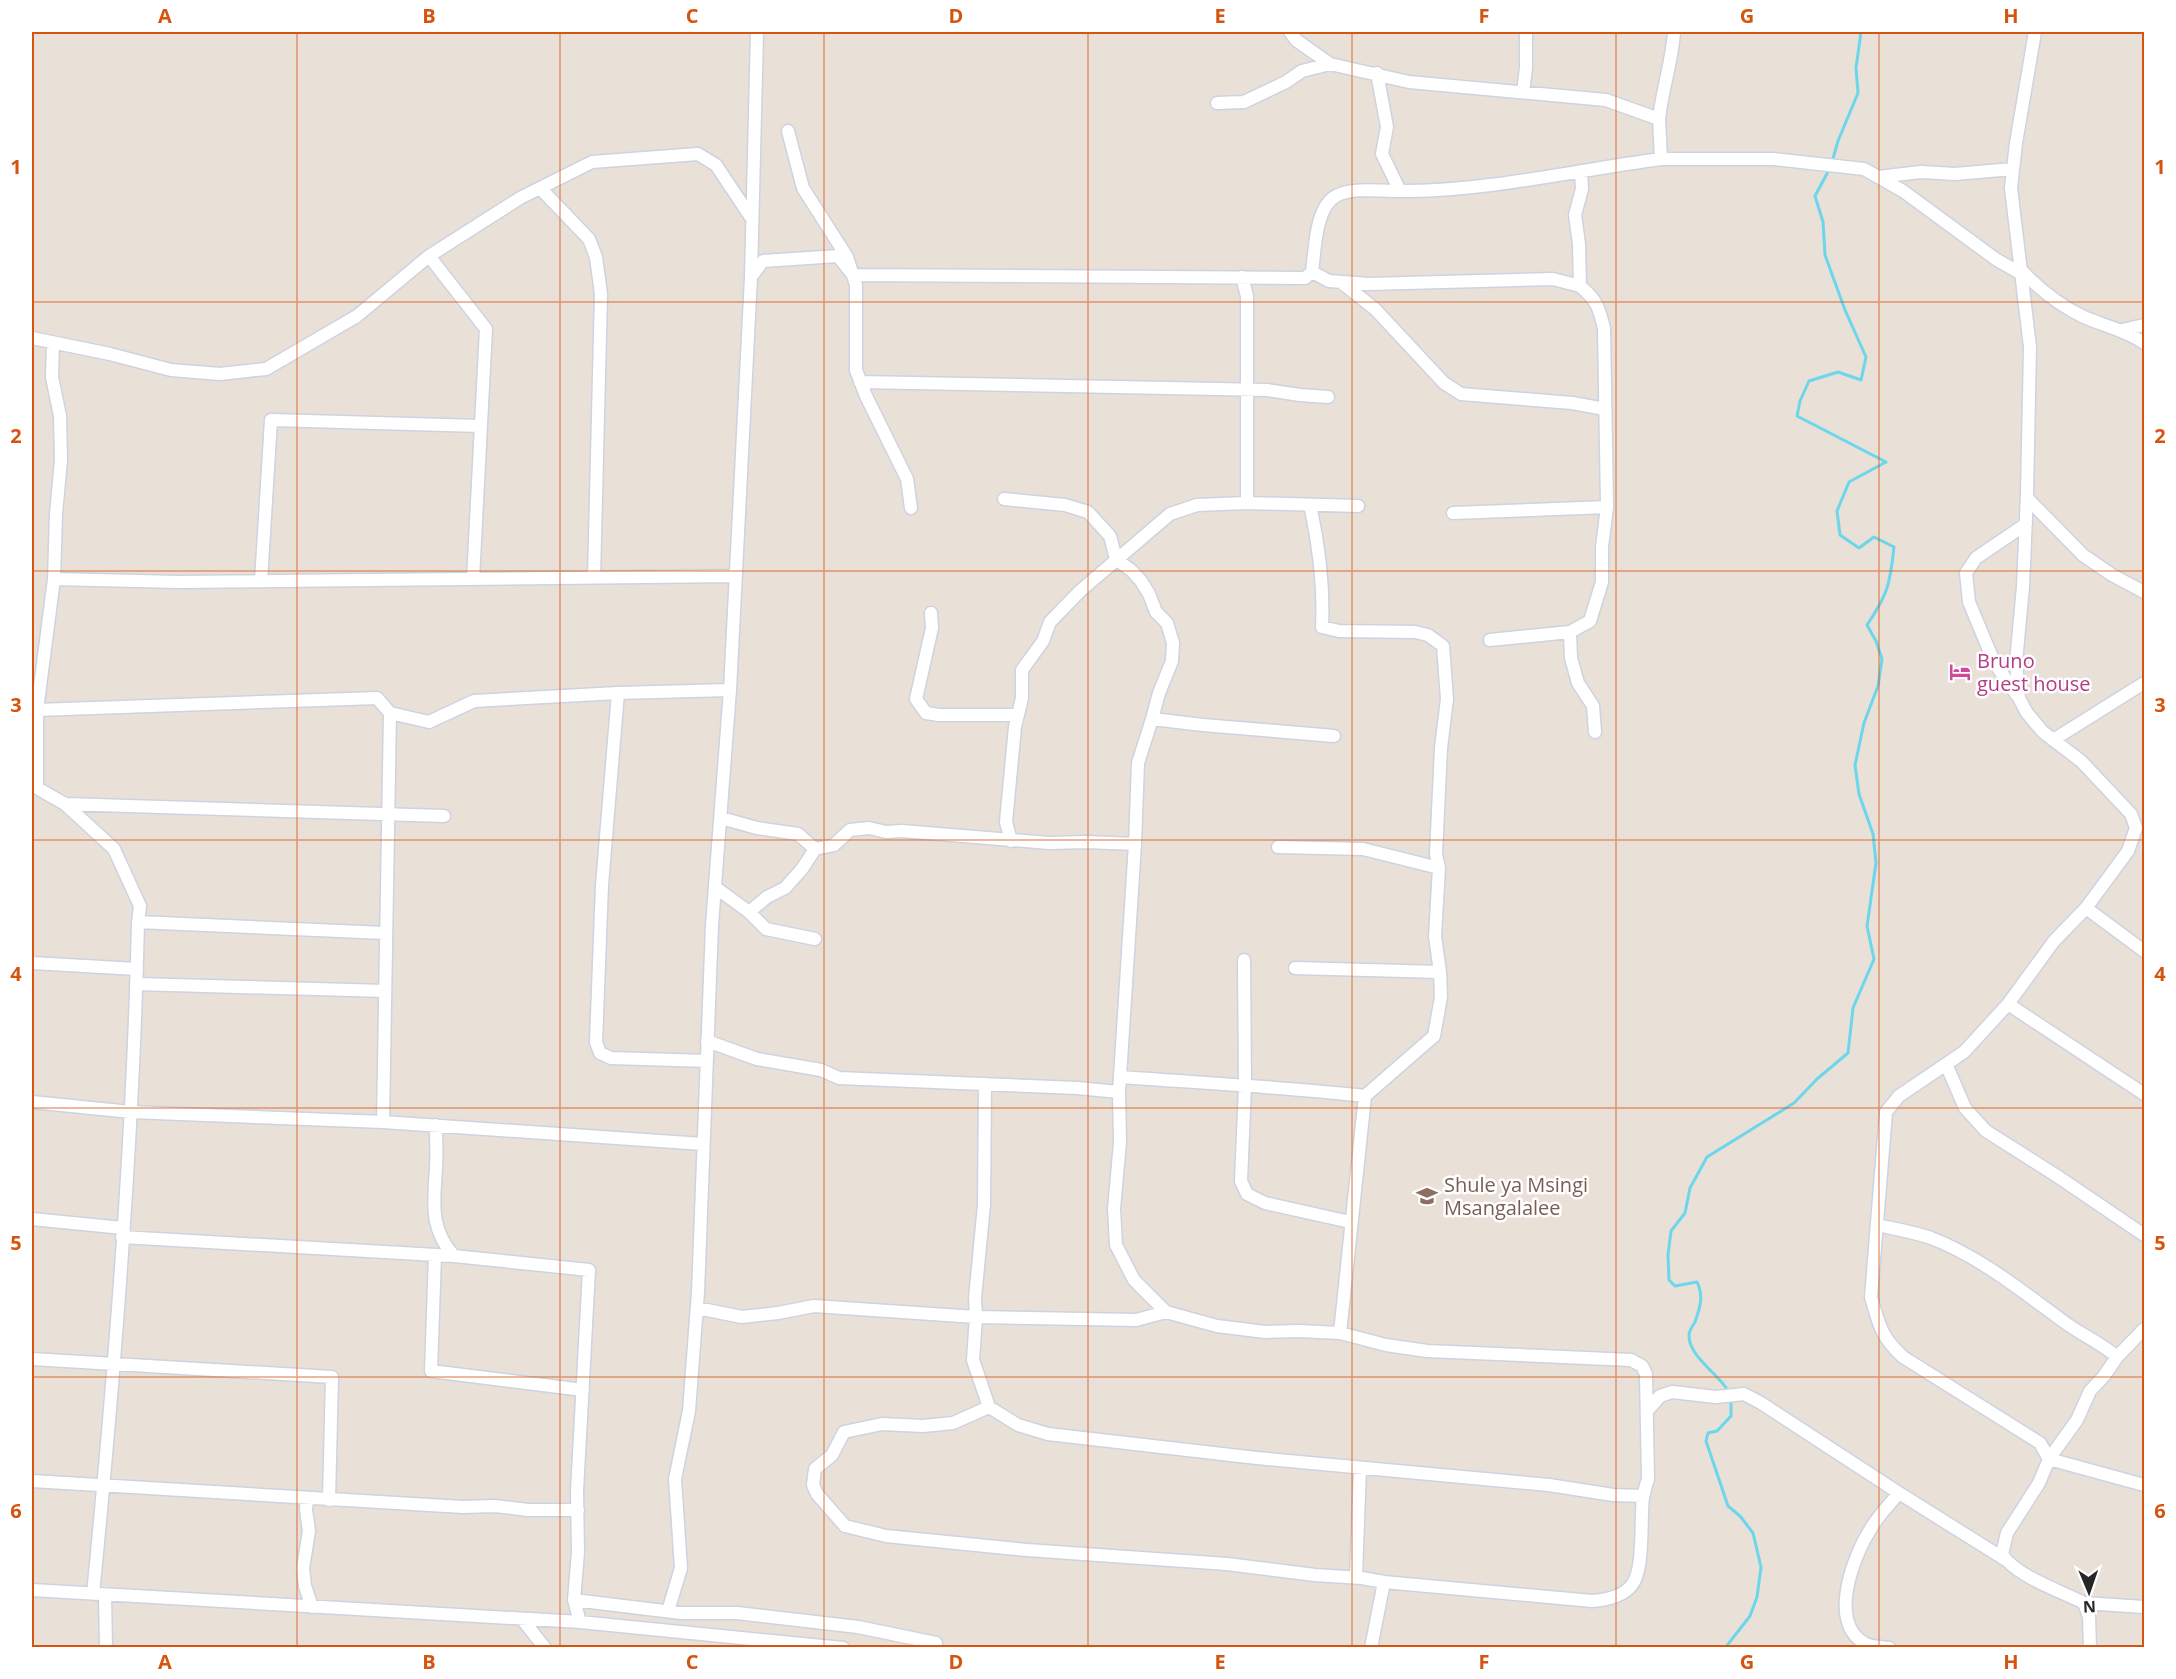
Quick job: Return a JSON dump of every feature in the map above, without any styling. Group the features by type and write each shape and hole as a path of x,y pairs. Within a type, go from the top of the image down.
{"street":[{"path":"668,1611 681,1568 675,1479 689,1411 697,1308 712,925 730,690 751,277 756,32"},
{"path":"1290,32 1296,40 1330,64 1350,70 1377,73 1408,82 1605,100 1659,119"},
{"path":"1523,92 1526,32"},
{"path":"1661,159 1659,119 1672,55 1674,32"},
{"path":"2019,698 2016,662 2026,524 2030,347 2011,188 2028,64 2035,32"},
{"path":"1217,103 1244,102 1302,72 1330,64"},
{"path":"1377,73 1387,127 1382,154 1400,191"},
{"path":"788,130 803,188 847,257 853,275 856,285 856,370 874,415 907,479 911,508"},
{"path":"32,338 110,354 171,370 220,374 266,369 357,316 429,256 520,198 592,162 698,154 716,165 752,219"},
{"path":"751,277 762,261 837,256 853,275 1305,278 1312,272 1320,216 1334,197 1349,191 1457,188 1661,159 1774,159 1864,169 1903,191 1997,260 2020,271 2049,298 2085,318 2122,330 2145,343"},
{"path":"1878,177 1921,172 1955,174 2013,169"},
{"path":"1580,286 1579,244 1575,215 1582,189 1581,171"},
{"path":"540,188 589,239 596,257 601,294 594,578"},
{"path":"429,256 486,329 473,579"},
{"path":"1312,272 1329,281 1369,284 1553,279 1580,286 1598,305 1604,328 1607,507 1599,597 1590,621 1570,632 1490,640"},
{"path":"1242,277 1246,296 1247,503"},
{"path":"1341,282 1375,309 1444,383 1461,394 1572,403 1605,409"},
{"path":"2122,330 2145,325"},
{"path":"53,343 52,377 60,416 61,460 56,514 54,579 34,713 37,788 65,804 114,849 140,906 131,1112 104,1485 99,1594 106,1647"},
{"path":"860,382 1267,390 1328,397"},
{"path":"261,581 271,420 481,426"},
{"path":"2027,498 2083,555 2112,575 2145,592"},
{"path":"989,1407 953,1423 923,1426 882,1424 844,1432 832,1455 815,1469 813,1485 817,1494 845,1526 886,1536 1027,1550 1227,1564 1384,1582 1592,1601 1604,1600 1623,1593 1633,1585 1640,1556 1643,1496 1648,1479 1646,1374 1642,1366 1630,1360 1427,1351 1386,1345 1340,1333 1265,1332 1217,1326 1166,1312 1134,1280 1116,1245 1113,1209 1120,1142 1119,1092 1138,763 1159,693 1172,661 1173,643 1167,623 1156,612 1141,581 1116,559 1110,536 1088,512 1065,505 1004,499"},
{"path":"1011,841 1006,822 1017,715 1022,698 1022,670 1043,641 1050,622 1080,591 1170,514 1197,505 1247,503 1358,506"},
{"path":"1310,505 1318,542 1324,602 1322,627 1339,631 1415,632 1428,635 1443,646 1447,699 1441,748 1436,854 1439,868 1435,936 1441,997 1434,1036 1365,1096 1340,1333"},
{"path":"1454,513 1607,507"},
{"path":"2026,524 1976,558 1966,573 1969,602 1994,662 2008,680 2027,713 2043,732 2081,761 2106,786 2131,814 2140,829 2128,850 2086,908 2054,941 2008,1004 1964,1052 1899,1096 1886,1112 1871,1297 1879,1326 1889,1343 1903,1357 2040,1443 2049,1459 2145,1485"},
{"path":"54,579 179,582 736,576"},
{"path":"931,613 932,628 916,699 926,713 1017,715"},
{"path":"1570,632 1571,658 1578,683 1593,706 1595,732"},
{"path":"2053,740 2145,683"},
{"path":"34,713 377,698 390,712 429,722 474,701 618,693 730,690"},
{"path":"618,693 602,885 596,1042 600,1053 611,1058 707,1061"},
{"path":"383,1122 390,712"},
{"path":"1152,719 1334,736"},
{"path":"65,804 444,816"},
{"path":"721,818 757,828 798,834 815,849"},
{"path":"749,912 767,897 784,888 802,869 815,849 834,845 850,830 868,828 886,832 902,831 1049,843 1135,844"},
{"path":"1278,847 1363,849 1439,868"},
{"path":"716,887 749,912 766,929 815,939"},
{"path":"2086,908 2145,951"},
{"path":"138,922 385,933"},
{"path":"1244,960 1245,1086 1241,1181 1247,1194 1264,1203 1350,1222"},
{"path":"32,963 137,969"},
{"path":"1295,968 1440,972"},
{"path":"136,984 385,991"},
{"path":"2008,1004 2145,1094"},
{"path":"707,1041 757,1059 821,1070 839,1078 1119,1092"},
{"path":"1946,1064 1965,1107 1986,1131 2145,1235"},
{"path":"1121,1077 1285,1087 1365,1096"},
{"path":"985,1084 984,1205 975,1298 974,1360 989,1407 1018,1425 1048,1434 1145,1447 1549,1485 1612,1495 1643,1496"},
{"path":"32,1102 131,1112 383,1122 704,1144"},
{"path":"436,1125 436,1168 432,1195 436,1227 444,1245 454,1256"},
{"path":"32,1220 122,1232 454,1256 588,1270 578,1471 578,1552 574,1600 580,1622"},
{"path":"1877,1225 1932,1239 1968,1257 2008,1281 2070,1326 2098,1341 2117,1357"},
{"path":"435,1255 430,1371 583,1390"},
{"path":"697,1308 742,1317 778,1314 814,1306 976,1317 1136,1320 1166,1312"},
{"path":"2006,1560 2002,1554 2007,1533 2039,1483 2049,1459 2077,1420 2090,1391 2104,1377 2117,1357 2145,1329"},
{"path":"32,1359 332,1377 328,1500"},
{"path":"1647,1411 1660,1396 1672,1392 1692,1396 1723,1397 1744,1394 2006,1560 2018,1571 2084,1603 2145,1607"},
{"path":"1356,1577 1360,1468"},
{"path":"32,1481 463,1508 495,1506 578,1510"},
{"path":"1889,1647 1867,1644 1853,1632 1845,1602 1859,1549 1871,1528 1899,1493"},
{"path":"307,1498 309,1531 303,1568 305,1586 312,1607"},
{"path":"1371,1647 1384,1582"},
{"path":"32,1590 580,1622 843,1647"},
{"path":"574,1600 668,1611 737,1612 858,1628 936,1643"},
{"path":"2084,1603 2089,1617 2090,1647"},
{"path":"522,1619 545,1647"}],"waterway":[{"path":"1832,162 1858,93 1856,68 1861,32"},
{"path":"1728,1391 1699,1358 1690,1343 1689,1333 1698,1312 1700,1292 1697,1282 1675,1286 1669,1280 1668,1255 1671,1231 1685,1213 1690,1188 1707,1157 1794,1103 1817,1079 1848,1053 1853,1008 1874,959 1867,926 1876,863 1873,834 1859,794 1855,765 1864,723 1878,686 1882,659 1867,625 1880,605 1887,588 1894,547 1874,537 1859,548 1840,535 1837,511 1849,482 1886,462 1797,416 1800,401 1809,381 1838,372 1861,380 1866,357 1845,310 1825,255 1823,222 1815,196 1830,168"},
{"path":"1725,1648 1750,1616 1757,1597 1761,1567 1753,1533 1740,1516 1728,1506 1706,1441 1708,1433 1717,1431 1731,1416 1731,1397"}],"place":[{"name":"Bruno guest house","path":"1960,672"},
{"name":"Shule ya Msingi Msangalalee","path":"1427,1196"}]}
